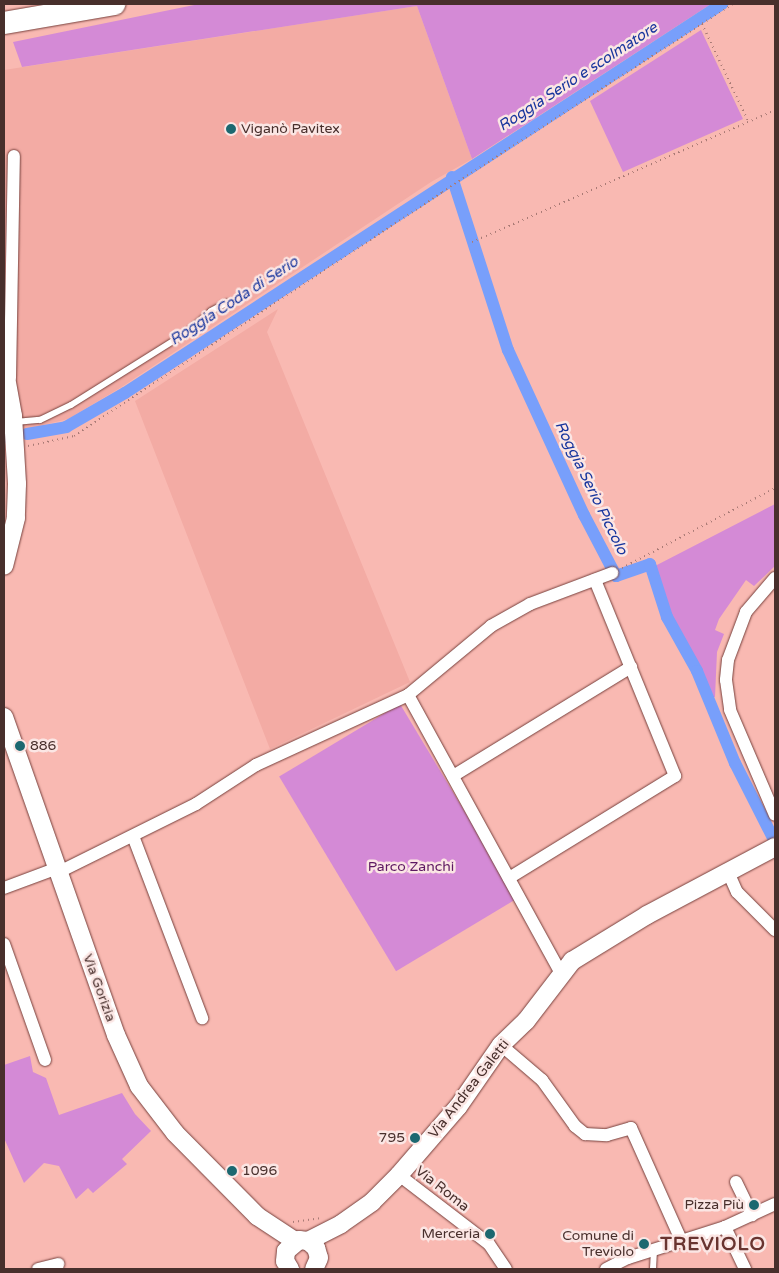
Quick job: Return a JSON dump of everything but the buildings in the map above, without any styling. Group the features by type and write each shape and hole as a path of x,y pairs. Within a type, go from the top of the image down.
{"highway":[{"path":"4,23 114,4"}],"street":[{"path":"9,391 14,301 14,156"},
{"path":"4,366 20,436 16,518 4,566"},
{"path":"4,888 56,871 134,836 196,804 256,766 408,695 491,626 530,604 612,573"},
{"path":"775,578 746,612 728,660 726,680 730,710 775,815"},
{"path":"509,878 675,776 595,580"},
{"path":"453,776 631,668"},
{"path":"408,695 561,973"},
{"name":"Via Gorizia","path":"4,717 56,871 116,1035 139,1086 176,1133 262,1220 311,1257"},
{"path":"134,836 202,1018"},
{"name":"Via Andrea Galetti","path":"287,1265 288,1247 311,1257 334,1220 372,1202 399,1175 458,1107 501,1045 526,1021 561,973 598,943 775,846"},
{"path":"728,872 737,892 775,930"},
{"path":"4,944 46,1060"},
{"path":"501,1045 542,1080 575,1126 585,1134 607,1135 632,1128 682,1242"},
{"name":"Via Roma","path":"399,1175 489,1244 506,1269"},
{"path":"736,1182 752,1215"},
{"path":"606,1269 628,1258 654,1252 725,1227 775,1204"},
{"name":"Via Gorizia","path":"262,1220 287,1265"},
{"path":"725,1227 745,1269"},
{"path":"38,1269 58,1264"}],"lane":[{"path":"20,436 40,420 72,405 186,333 211,311 228,302"},
{"path":"654,1252 654,1269"}],"path":[{"path":"20,436 74,436 457,182 733,4"},
{"path":"702,24 748,122"},
{"path":"472,242 775,110"},
{"path":"612,573 775,488"},
{"path":"284,1220 292,1222 334,1220"},
{"path":"73,1269 78,1269"}],"shaded area":[{"path":"417,6 472,159 431,182 120,388 68,419 19,431 4,354 4,70"},
{"path":"278,309 267,332 410,682 270,749 135,401"}],"green space":[{"path":"199,4 711,4 472,159 417,6 22,67 13,42"},
{"path":"701,30 743,119 623,172 590,101"},
{"path":"775,504 775,566 754,586 746,580 719,619 715,630 724,634 717,652 715,697 711,697 672,618 655,566"},
{"name":"Parco Zanchi","path":"400,704 517,899 396,971 279,777"},
{"path":"30,1056 33,1072 46,1078 59,1115 122,1093 135,1114 151,1131 122,1159 127,1164 93,1193 88,1188 76,1199 59,1166 44,1163 24,1183 4,1138 4,1065"}],"waterway":[{"name":"Roggia Coda di Serio","path":"27,434 66,427 125,393 722,4"},
{"name":"Roggia Serio Piccolo","path":"452,177 508,350 584,515 616,576 650,564 667,617 697,671 735,763 775,842"}],"place":[{"name":"Viganò Pavitex","path":"231,129"},
{"name":"886","path":"20,746"},
{"name":"795","path":"415,1138"},
{"name":"1096","path":"232,1171"},
{"name":"Pizza Più","path":"754,1205"},
{"name":"Merceria","path":"490,1234"},
{"name":"Comune di Treviolo","path":"644,1244"}],"district":[{"name":"TREVIOLO","path":"713,1245"}],"water label":[{"name":"Roggia Serio e scolmatore","path":"578,77"}]}
